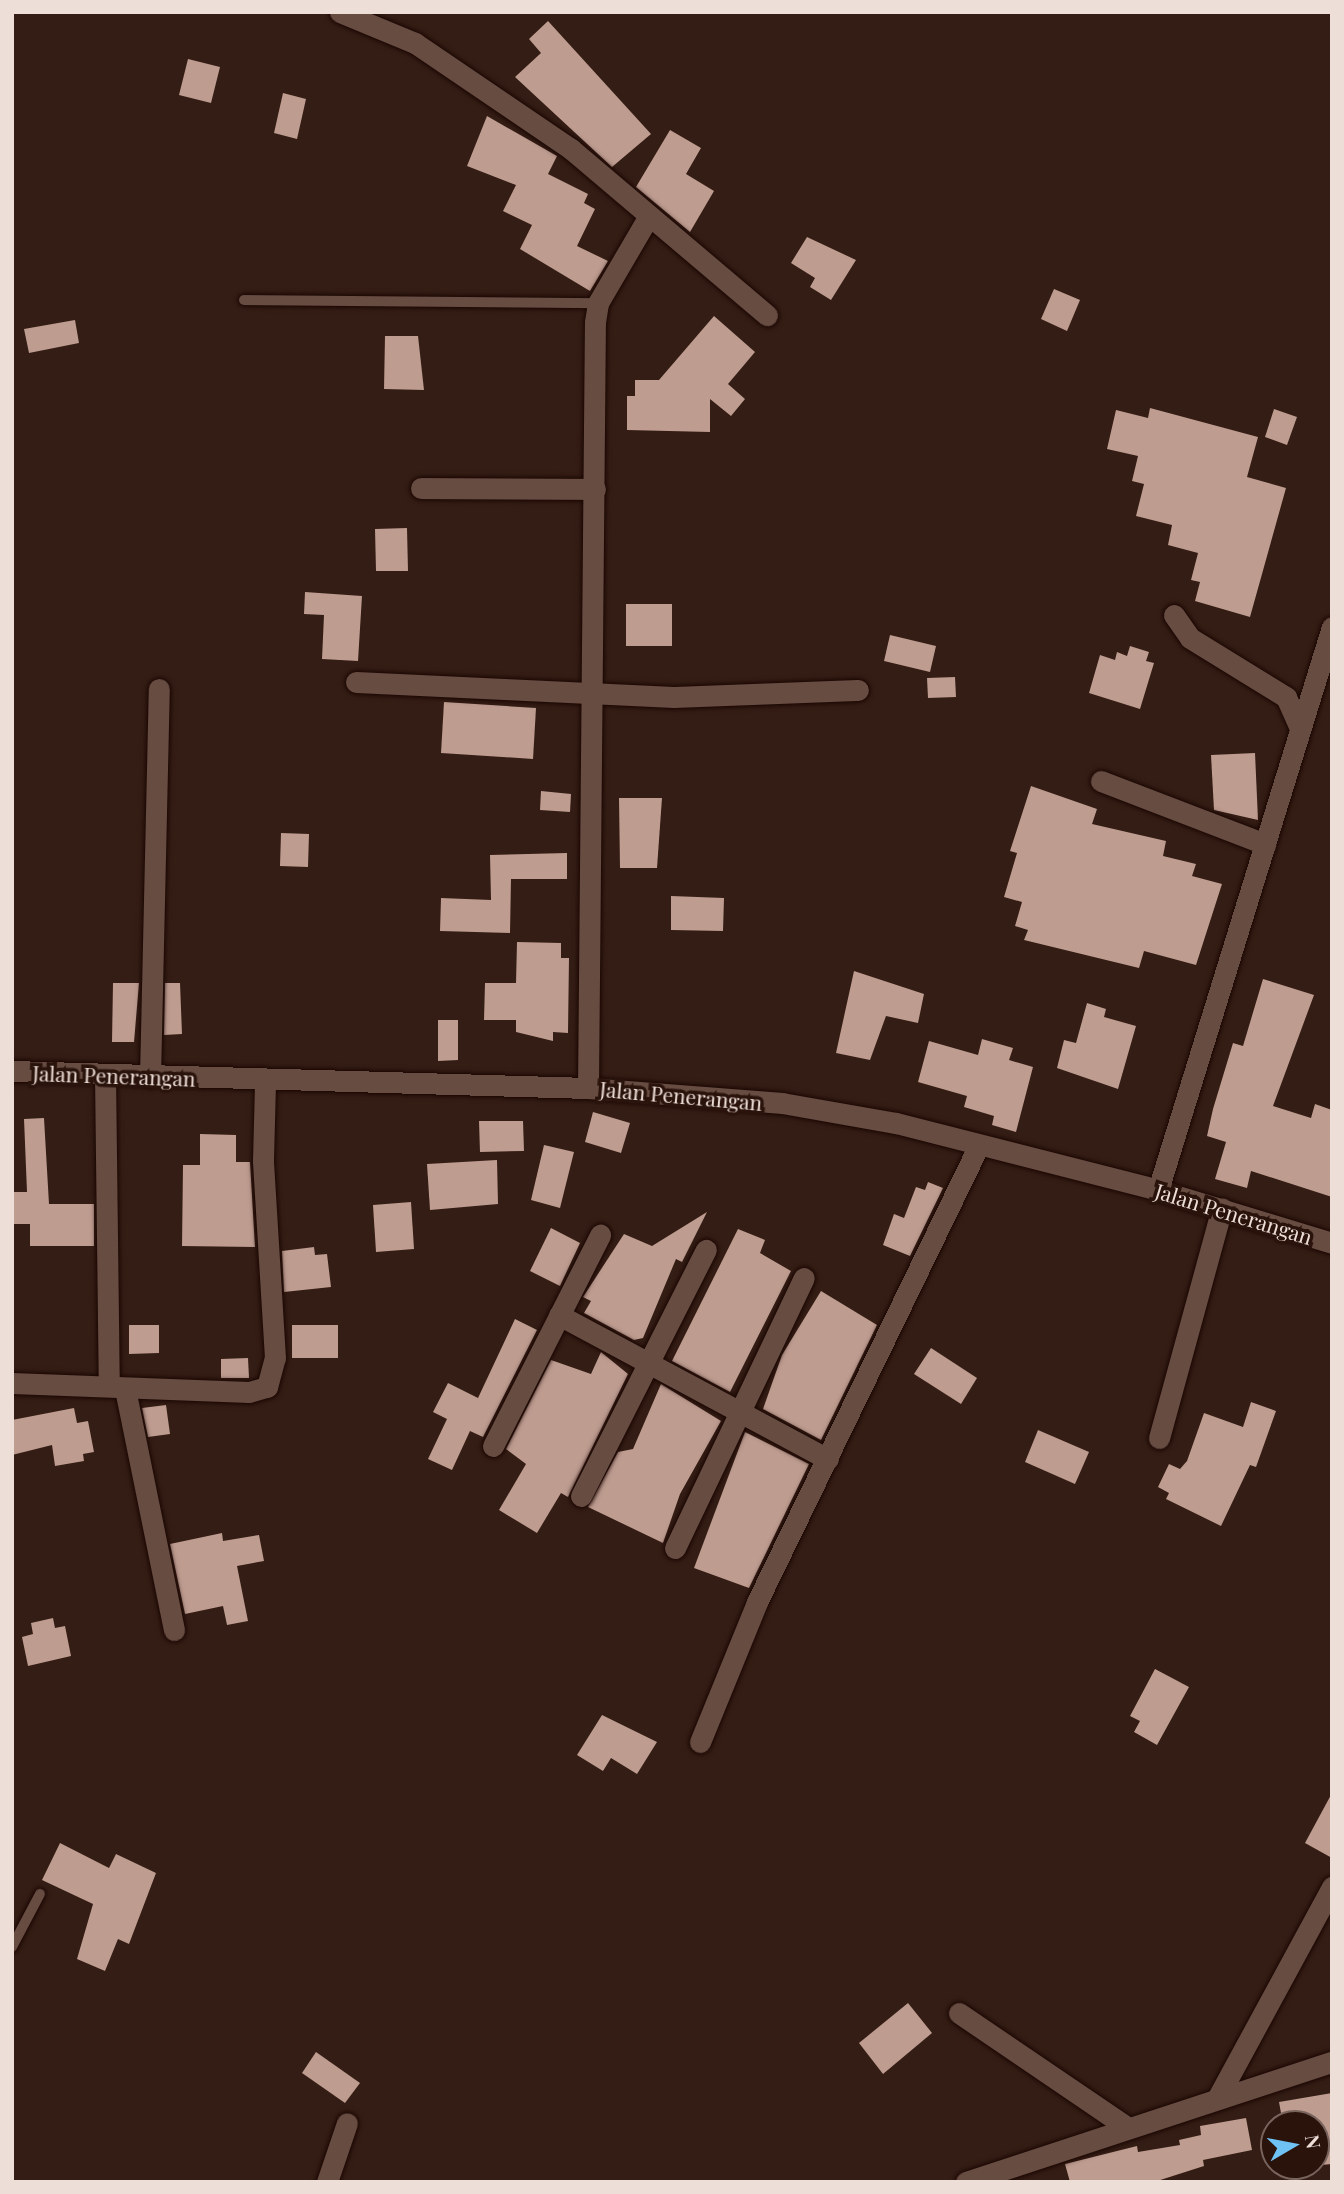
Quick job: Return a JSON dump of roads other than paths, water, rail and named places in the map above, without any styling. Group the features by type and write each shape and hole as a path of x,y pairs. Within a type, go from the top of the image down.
{"street":[{"path":"340,12 415,43 460,70 572,149 647,219 767,315"},
{"path":"588,1088 598,303 647,219"},
{"path":"421,488 595,489"},
{"path":"1174,615 1190,638 1286,697 1300,729"},
{"path":"1157,1190 1332,627"},
{"path":"356,682 717,697 858,690"},
{"path":"150,1077 159,689"},
{"path":"1101,781 1265,844"},
{"name":"Jalan Penerangan","path":"12,1071 265,1082 588,1088 782,1103 979,1145 1157,1190 1332,1243"},
{"path":"105,1073 117,1387 174,1630"},
{"path":"12,1383 250,1392 271,1379 265,1082"},
{"path":"700,1742 757,1602 979,1145"},
{"path":"1159,1438 1222,1208"},
{"path":"493,1446 600,1235"},
{"path":"581,1496 706,1250"},
{"path":"675,1548 737,1410 804,1278"},
{"path":"559,1315 828,1459"},
{"path":"1219,2095 1332,1887"},
{"path":"959,2013 1126,2127"},
{"path":"966,2182 1219,2095 1332,2062"},
{"path":"327,2182 347,2123"}],"lane":[{"path":"244,300 598,303"},
{"path":"12,1947 40,1894"}]}
